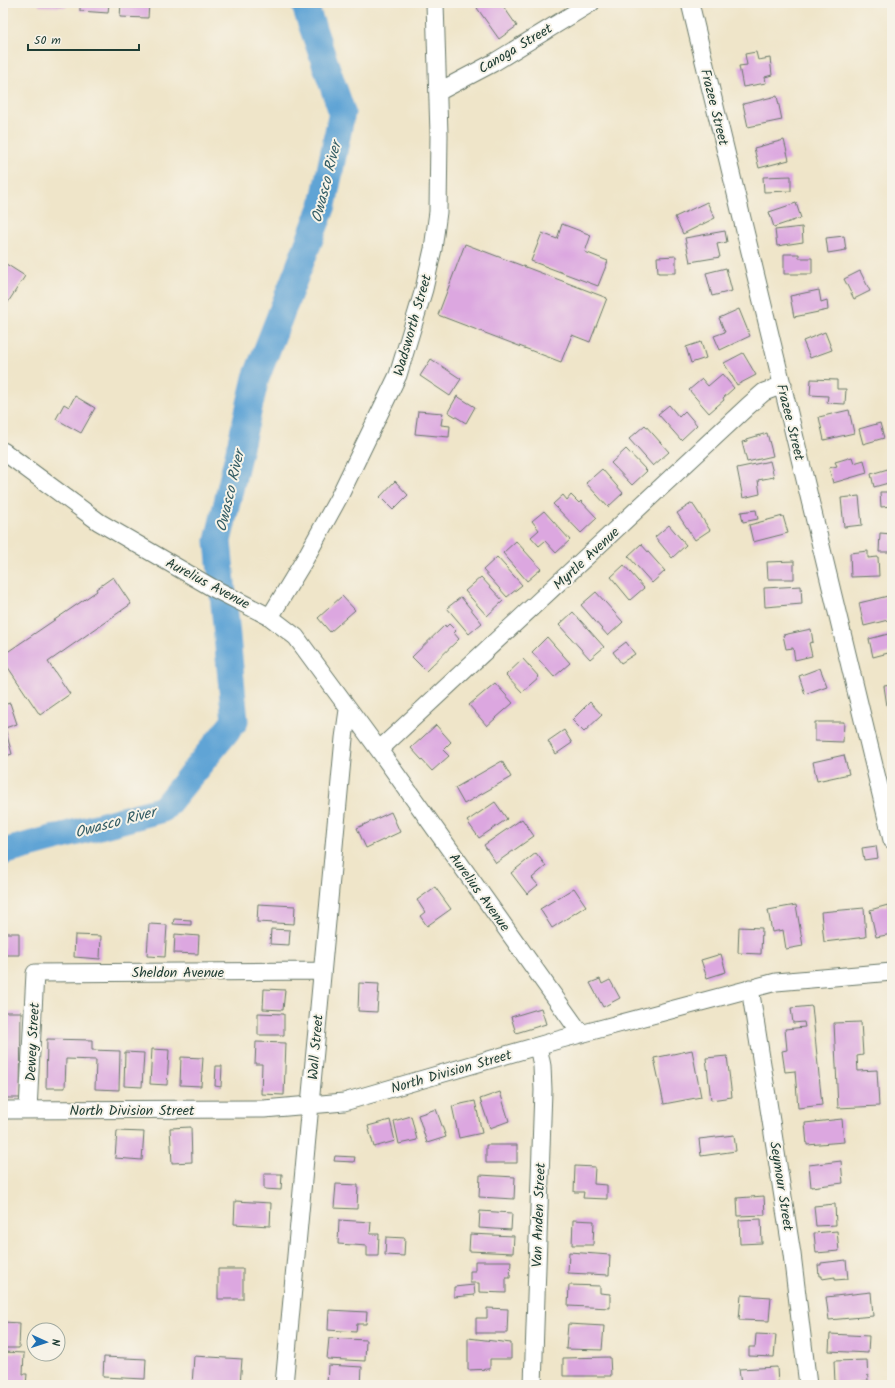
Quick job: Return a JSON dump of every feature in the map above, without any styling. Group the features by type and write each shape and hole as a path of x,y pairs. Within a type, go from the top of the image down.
{"street":[{"name":"Wadsworth Street","path":"265,614 305,559 339,497 380,414 402,365 424,289 433,249 438,212 438,92 435,3"},
{"name":"Canoga Street","path":"438,92 493,63 591,3"},
{"name":"Frazee Street","path":"690,3 892,840"},
{"name":"Myrtle Avenue","path":"379,750 748,406 764,392 782,385"},
{"name":"Aurelius Avenue","path":"3,451 99,522 172,565 265,614 296,637 348,710 379,750 581,1034"},
{"name":"Wall Street","path":"284,1385 344,738 348,710"},
{"name":"Sheldon Avenue","path":"35,973 322,971"},
{"name":"North Division Street","path":"3,1110 264,1109 344,1102 538,1046 750,988 776,982 806,978 892,972"},
{"name":"Dewey Street","path":"28,1110 35,973"},
{"name":"Seymour Street","path":"750,988 792,1254 808,1385"},
{"name":"Van Anden Street","path":"533,1385 543,1090 542,1066 538,1046"}],"building":[{"path":"39,3 67,3 67,7 39,6"},
{"path":"80,3 109,3 108,13 80,11"},
{"path":"121,3 149,3 148,18 120,17"},
{"path":"484,3 501,3 517,26 499,39 477,8"},
{"path":"756,52 758,60 770,58 772,75 765,77 766,83 743,87 739,66 747,65 745,54"},
{"path":"777,96 782,120 748,127 743,104"},
{"path":"784,140 789,160 759,168 754,148"},
{"path":"791,176 791,191 764,192 763,177"},
{"path":"707,202 715,218 683,234 675,217"},
{"path":"796,203 801,218 774,227 769,212"},
{"path":"562,224 591,235 585,252 608,261 598,286 531,261 542,233 557,239"},
{"path":"802,227 803,242 777,246 775,230"},
{"path":"725,231 727,242 717,244 720,257 690,262 685,238"},
{"path":"844,236 846,250 828,253 826,238"},
{"path":"465,244 607,298 590,342 572,335 561,362 438,315"},
{"path":"784,254 799,254 799,258 812,258 812,274 784,274"},
{"path":"676,256 676,273 658,273 657,257"},
{"path":"3,262 25,276 3,310"},
{"path":"726,268 732,291 712,296 706,273"},
{"path":"860,271 870,291 854,299 844,279"},
{"path":"819,290 821,302 827,300 828,310 794,317 790,296"},
{"path":"739,309 750,336 720,350 714,336 725,332 719,318"},
{"path":"825,332 832,350 810,358 803,341"},
{"path":"701,342 706,358 691,363 686,347"},
{"path":"743,353 756,375 737,385 724,363"},
{"path":"431,359 461,379 450,396 420,376"},
{"path":"722,374 734,388 723,398 724,400 709,413 689,390 702,379 708,386"},
{"path":"811,379 837,380 837,389 846,389 845,404 827,403 828,396 810,395"},
{"path":"75,396 95,408 81,433 56,419 64,404 69,407"},
{"path":"457,396 475,407 466,423 448,412"},
{"path":"669,405 679,417 685,411 697,425 681,440 658,414"},
{"path":"849,410 854,433 824,440 819,417"},
{"path":"418,411 443,413 441,425 450,426 449,437 415,434"},
{"path":"880,423 884,438 863,444 859,429"},
{"path":"645,425 669,452 653,466 629,439"},
{"path":"767,433 773,456 747,462 742,442"},
{"path":"626,449 647,471 632,485 611,463"},
{"path":"852,457 854,463 864,460 867,473 833,483 829,468 837,466 835,462"},
{"path":"770,461 774,477 758,480 760,494 743,498 737,468"},
{"path":"891,468 892,482 874,487 871,474"},
{"path":"602,469 623,493 608,507 586,483"},
{"path":"395,481 408,495 393,510 380,497"},
{"path":"880,492 892,492 892,506 881,507"},
{"path":"563,495 567,500 571,495 579,503 581,501 597,518 581,533 553,504"},
{"path":"859,496 862,525 844,527 841,498"},
{"path":"692,503 710,530 695,540 677,513"},
{"path":"756,510 758,519 743,522 741,512"},
{"path":"544,511 570,540 556,553 545,541 539,546 531,537 539,530 532,521"},
{"path":"783,516 788,533 753,542 749,525"},
{"path":"669,525 686,545 672,558 655,537"},
{"path":"880,533 892,534 892,552 879,552"},
{"path":"516,541 541,569 527,581 503,553"},
{"path":"641,544 665,571 652,583 628,556"},
{"path":"868,551 868,558 878,557 879,576 851,577 850,553"},
{"path":"497,557 522,585 507,597 483,570"},
{"path":"794,561 794,579 768,579 767,562"},
{"path":"624,565 644,588 630,600 611,577"},
{"path":"113,577 131,604 48,662 70,694 40,715 3,660 3,655 97,591 96,589"},
{"path":"481,577 503,601 487,616 465,591"},
{"path":"801,586 802,604 765,607 764,588"},
{"path":"596,592 623,622 608,636 581,605"},
{"path":"342,596 355,610 330,632 318,618"},
{"path":"888,596 892,619 864,626 859,603"},
{"path":"461,597 482,623 469,634 447,608"},
{"path":"573,612 604,647 590,659 559,625"},
{"path":"449,624 456,631 454,633 459,639 426,671 412,657 445,625 446,627"},
{"path":"811,629 813,642 809,643 812,656 795,660 793,648 786,649 783,635"},
{"path":"892,633 892,652 873,657 869,639"},
{"path":"547,637 570,663 554,677 532,652"},
{"path":"626,642 635,654 621,663 613,652"},
{"path":"523,659 539,677 522,692 506,675"},
{"path":"820,668 827,686 805,694 799,676"},
{"path":"495,683 513,703 487,726 469,705"},
{"path":"892,685 892,705 887,706 884,686"},
{"path":"590,702 602,715 584,732 572,720"},
{"path":"10,703 17,724 5,728 12,754 3,757 3,705"},
{"path":"815,722 844,722 843,742 815,741"},
{"path":"436,725 451,742 443,750 449,756 432,771 411,748"},
{"path":"564,730 572,743 556,754 548,741"},
{"path":"844,755 849,774 817,781 813,762"},
{"path":"502,761 511,777 464,804 455,788"},
{"path":"495,802 507,819 479,838 467,821"},
{"path":"391,812 400,832 366,848 357,828"},
{"path":"522,819 534,836 496,863 484,845"},
{"path":"876,846 878,858 864,860 862,848"},
{"path":"536,853 546,866 532,878 538,885 527,894 511,873"},
{"path":"435,887 451,909 427,926 420,916 425,912 417,900"},
{"path":"574,888 586,906 552,928 540,909"},
{"path":"258,904 295,906 294,924 257,922"},
{"path":"796,905 803,946 786,949 783,930 772,932 768,910"},
{"path":"888,905 892,923 892,934 876,937 870,910"},
{"path":"864,908 866,937 824,942 821,912"},
{"path":"174,919 191,920 191,925 173,924"},
{"path":"149,924 167,925 165,957 147,956"},
{"path":"739,927 762,928 761,954 738,953"},
{"path":"271,929 290,930 289,945 270,944"},
{"path":"4,933 19,933 19,955 4,955"},
{"path":"175,934 199,936 198,954 174,953"},
{"path":"75,935 101,936 100,959 74,957"},
{"path":"721,954 726,972 707,978 701,960"},
{"path":"600,979 602,984 610,980 620,998 603,1007 590,983"},
{"path":"359,983 379,984 377,1012 358,1011"},
{"path":"264,989 285,990 283,1010 263,1009"},
{"path":"812,1006 822,1105 798,1108 795,1071 785,1072 782,1051 787,1050 785,1029 805,1027 804,1022 793,1023 791,1008"},
{"path":"541,1008 546,1024 516,1033 511,1017"},
{"path":"3,1012 21,1012 20,1098 3,1098"},
{"path":"258,1013 284,1014 284,1035 258,1035"},
{"path":"861,1022 863,1055 857,1056 858,1071 877,1070 879,1106 838,1108 834,1023"},
{"path":"47,1039 92,1040 92,1050 120,1051 119,1090 95,1089 96,1060 66,1059 65,1088 46,1088"},
{"path":"256,1042 286,1043 284,1095 261,1094 262,1064 255,1064"},
{"path":"152,1049 169,1050 167,1085 150,1084"},
{"path":"692,1050 701,1097 664,1104 654,1058"},
{"path":"125,1052 144,1053 142,1087 124,1086"},
{"path":"727,1056 732,1097 711,1100 706,1058"},
{"path":"181,1057 203,1058 201,1086 180,1085"},
{"path":"216,1066 222,1066 221,1087 215,1086"},
{"path":"500,1092 509,1121 490,1128 480,1099"},
{"path":"475,1101 482,1133 459,1138 452,1106"},
{"path":"436,1109 446,1137 427,1143 418,1115"},
{"path":"411,1116 417,1140 399,1144 394,1121"},
{"path":"842,1119 844,1142 807,1145 805,1123"},
{"path":"390,1120 395,1141 374,1147 368,1126"},
{"path":"191,1127 192,1162 172,1163 170,1128"},
{"path":"117,1131 144,1132 142,1160 115,1158"},
{"path":"734,1135 736,1151 701,1156 699,1139"},
{"path":"486,1145 517,1145 517,1163 486,1163"},
{"path":"335,1156 355,1157 354,1162 334,1161"},
{"path":"841,1161 843,1183 811,1187 809,1165"},
{"path":"575,1166 595,1167 594,1184 607,1185 607,1199 583,1198 584,1192 574,1192"},
{"path":"264,1174 282,1174 281,1190 264,1189"},
{"path":"480,1175 515,1177 514,1199 479,1197"},
{"path":"336,1184 358,1185 357,1209 334,1208"},
{"path":"764,1196 765,1215 738,1216 737,1198"},
{"path":"235,1201 271,1203 270,1226 234,1224"},
{"path":"835,1204 836,1225 816,1226 814,1206"},
{"path":"480,1211 512,1213 511,1230 479,1228"},
{"path":"761,1219 762,1243 740,1244 739,1220"},
{"path":"339,1220 371,1222 370,1234 379,1234 378,1256 367,1256 367,1246 338,1244"},
{"path":"573,1220 594,1221 593,1245 572,1245"},
{"path":"837,1231 839,1251 816,1253 814,1233"},
{"path":"470,1234 514,1236 513,1253 469,1251"},
{"path":"386,1237 405,1238 404,1256 385,1255"},
{"path":"569,1252 610,1255 609,1275 568,1273"},
{"path":"846,1260 848,1279 835,1280 835,1277 822,1279 822,1276 819,1276 818,1265 821,1265 821,1263"},
{"path":"475,1261 511,1261 510,1278 506,1278 506,1293 479,1292 479,1283 470,1283 470,1271 475,1271"},
{"path":"218,1269 243,1269 243,1299 218,1299"},
{"path":"474,1285 475,1295 454,1297 454,1287"},
{"path":"569,1285 600,1286 600,1293 610,1294 610,1308 568,1306"},
{"path":"871,1292 873,1316 829,1320 826,1297"},
{"path":"741,1295 771,1297 769,1321 739,1320"},
{"path":"487,1308 508,1309 507,1333 476,1333 476,1318 487,1318"},
{"path":"329,1310 367,1312 366,1324 357,1324 356,1332 328,1330"},
{"path":"3,1322 20,1323 19,1348 3,1348"},
{"path":"568,1324 604,1326 602,1350 566,1349"},
{"path":"756,1334 776,1335 774,1357 749,1356 749,1347 755,1347"},
{"path":"830,1334 869,1336 868,1353 829,1351"},
{"path":"329,1338 366,1340 365,1361 327,1359"},
{"path":"468,1338 511,1343 511,1359 490,1359 490,1369 468,1370"},
{"path":"3,1352 24,1353 23,1374 27,1374 26,1385 3,1385"},
{"path":"194,1356 242,1359 240,1385 192,1385"},
{"path":"104,1357 146,1359 145,1379 103,1377"},
{"path":"610,1357 611,1376 563,1376 563,1358"},
{"path":"867,1360 868,1381 835,1383 834,1361"},
{"path":"328,1365 362,1367 361,1385 327,1385"},
{"path":"777,1367 778,1385 741,1385 739,1369"}],"waterway":[{"name":"Owasco River","path":"3,852 163,809 235,721 218,541 256,378 323,205 342,112 304,3"}]}
